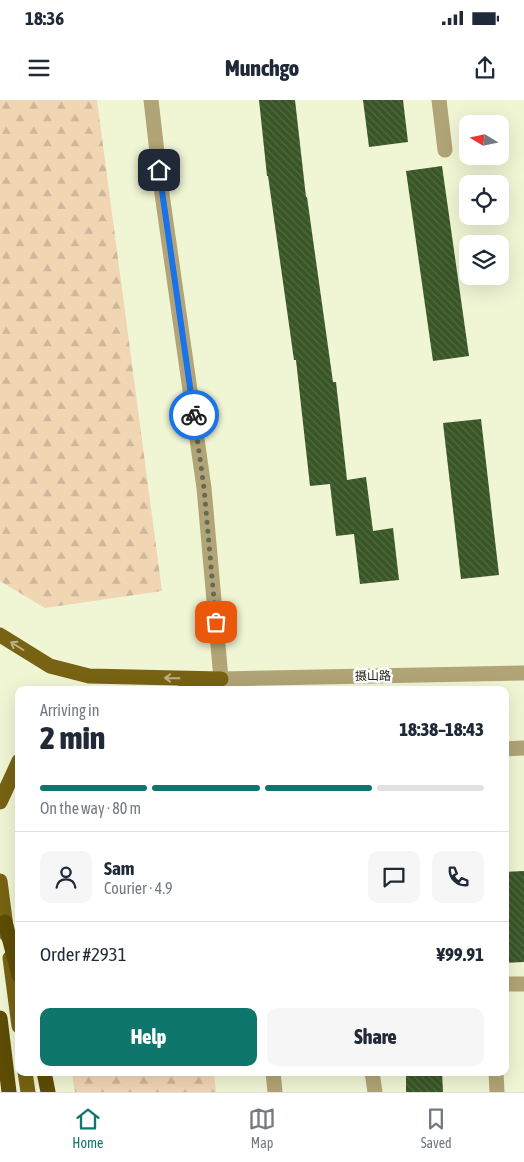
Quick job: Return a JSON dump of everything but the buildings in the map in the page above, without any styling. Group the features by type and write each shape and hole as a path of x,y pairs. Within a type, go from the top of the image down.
{"highway":[{"path":"5,922 15,960"},
{"path":"0,1018 9,1092"},
{"path":"45,1076 48,1092"}],"main road":[{"path":"0,635 50,666 89,676 222,684"},
{"path":"209,686 222,684"},
{"path":"0,802 15,770"},
{"path":"0,881 15,996"},
{"path":"26,1076 28,1092"}],"street":[{"path":"151,100 161,187 204,488 222,684"},
{"path":"439,100 445,150"},
{"name":"摄山路","path":"222,684 524,673"},
{"path":"509,749 524,748"},
{"path":"509,984 524,984"},
{"path":"273,1076 275,1092"},
{"path":"373,1076 375,1092"},
{"path":"496,1076 497,1092"}],"green space":[{"path":"0,100 97,100 162,591 45,608 0,581"},
{"path":"72,1076 214,1076 216,1092 75,1092"}],"way so far":[{"path":"194,415 204,488 216,622"}],"route":[{"path":"159,170 194,415"}]}
